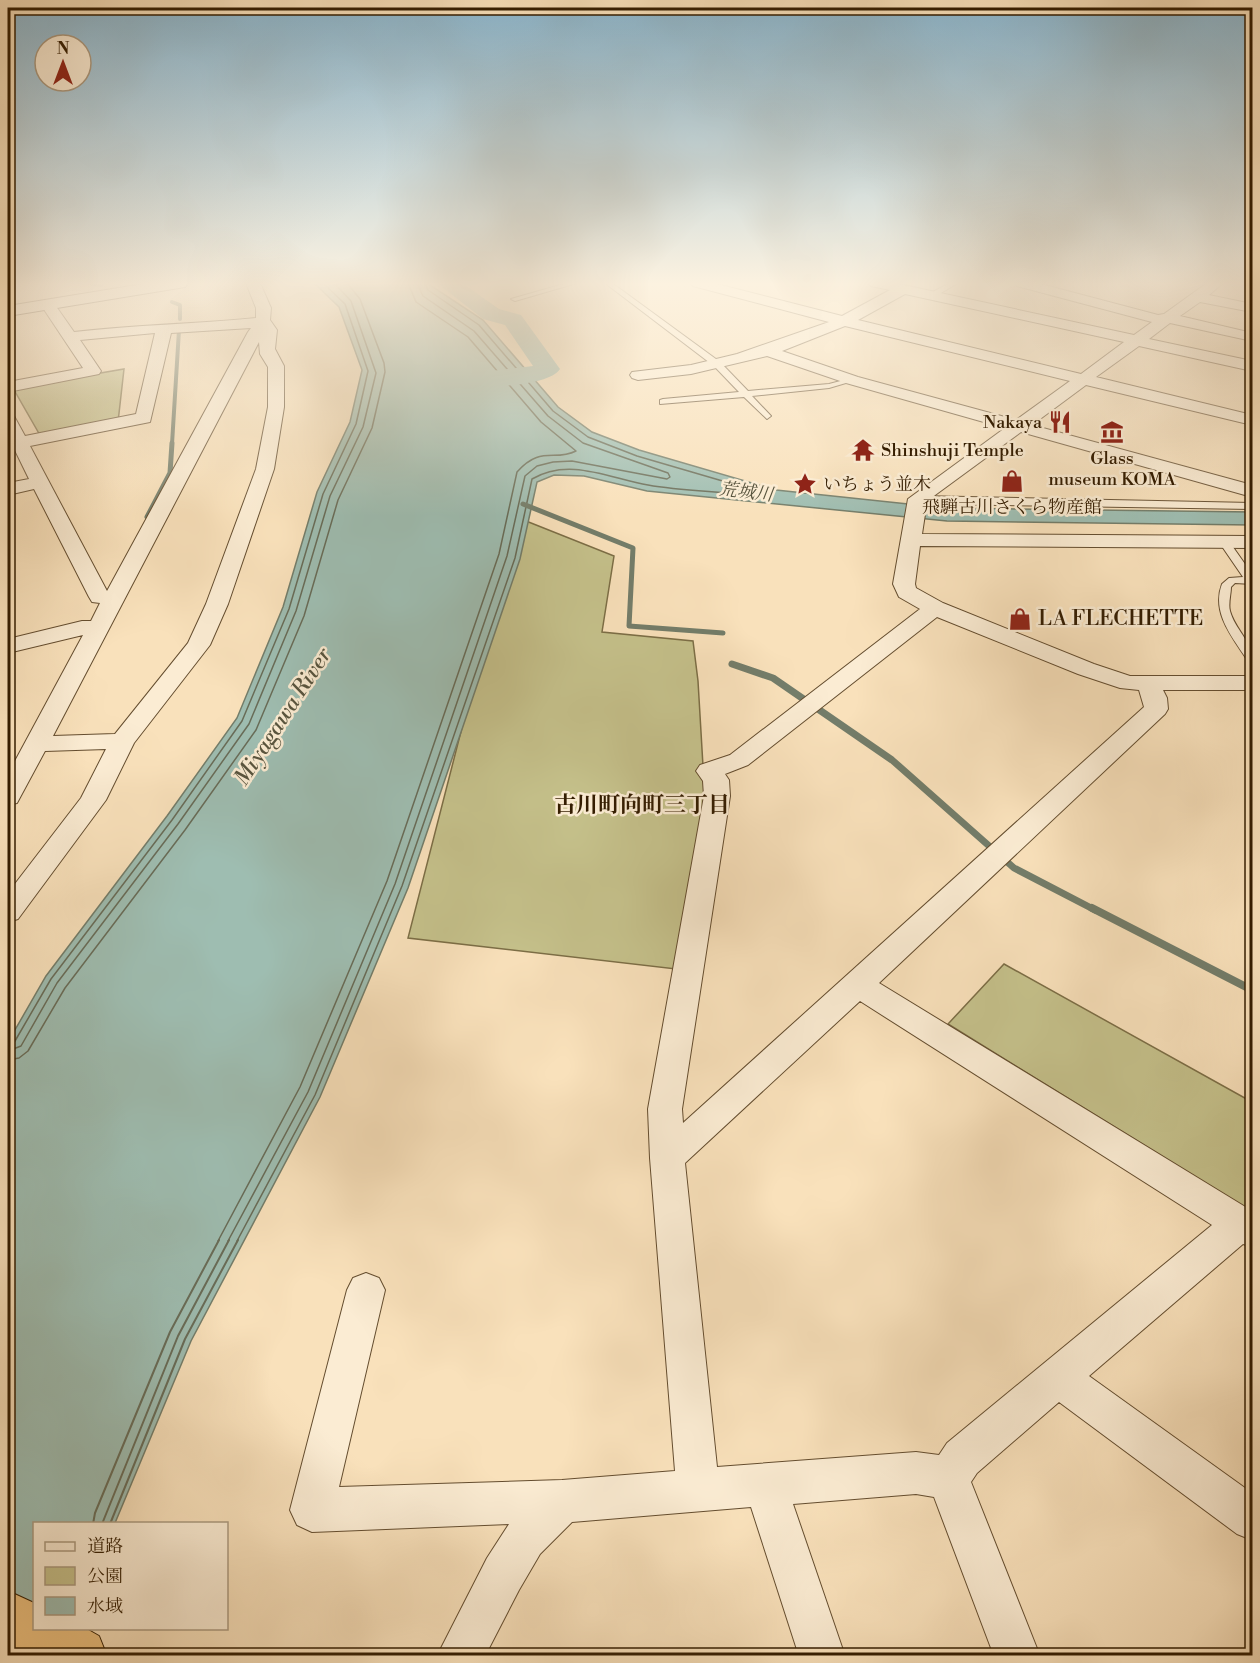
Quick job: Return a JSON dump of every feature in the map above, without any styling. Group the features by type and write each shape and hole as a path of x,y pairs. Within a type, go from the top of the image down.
{"highway":[{"path":"8,1619 79,1656"}],"street":[{"path":"8,387 93,371 86,361"},
{"path":"19,443 144,418 163,361"},
{"path":"8,797 91,628 240,361"},
{"path":"271,361 276,366"},
{"path":"8,912 93,800 122,741 193,655 218,604 265,469 276,407 278,361"},
{"path":"638,375 730,361"},
{"path":"796,361 852,380 1252,491"},
{"path":"1004,361 1252,420"},
{"path":"1109,361 918,499 904,584 907,592 935,608 1116,680 1148,684 1252,682"},
{"path":"1228,361 1252,366"},
{"path":"8,420 39,482 108,597"},
{"path":"8,489 39,482"},
{"path":"913,538 1252,543"},
{"path":"698,1489 665,1109 717,796 716,780 709,771 739,759 935,608"},
{"path":"8,646 91,628"},
{"path":"668,1158 858,986 1155,709 1155,698 1148,684"},
{"path":"36,744 122,741"},
{"path":"858,986 1247,1227 1058,1377 962,1458 948,1478"},
{"path":"366,1290 312,1510 562,1501 916,1473 948,1478"},
{"path":"1058,1377 1252,1519"},
{"path":"948,1478 1017,1656"},
{"path":"766,1486 822,1656"},
{"path":"460,1656 503,1574 525,1539 562,1501"}],"lane":[{"path":"712,361 767,417"},
{"path":"663,402 748,396 829,386 852,380"},
{"path":"918,499 1252,506"},
{"path":"1224,542 1251,581"},
{"path":"1251,581 1233,580 1226,586 1224,609 1230,625 1252,659"}],"green space":[{"path":"124,369 118,422 41,437 13,388"},
{"path":"516,517 614,556 602,632 693,641 698,681 706,817 676,969 408,938"},
{"path":"1004,964 1252,1102 1252,1212 948,1024"}],"water":[{"path":"359,361 518,361 558,407 592,432 639,450 776,490 946,508 1252,512 1252,525 947,521 647,491 584,476 554,475 537,482 520,559 408,888 320,1097 191,1341 115,1522 33,1522 33,1630 36,1630 60,1655 8,1656 8,1042 46,976 167,816 237,718 283,607 317,492 350,422 362,370"}],"waterway":[{"path":"172,444 177,361"},
{"path":"474,379 486,380 544,372 548,369 542,361"},
{"path":"147,517 170,473 172,443"},
{"path":"523,504 633,548 629,626 723,633"},
{"path":"732,664 773,678 892,760 1014,868 1095,910"},
{"path":"1092,908 1252,990"}],"place":[{"name":"Nakaya","path":"1060,422"},
{"name":"Glass museum KOMA","path":"1112,432"},
{"name":"Shinshuji Temple","path":"863,450"},
{"name":"飛騨古川さくら物産館","path":"1012,481"},
{"name":"いちょう並木","path":"805,484"},
{"name":"LA FLECHETTE","path":"1020,619"}],"district":[{"name":"古川町向町三丁目","path":"642,805"}],"water label":[{"name":"荒城川","path":"746,492"},
{"name":"Miyagawa River","path":"283,717"}]}
